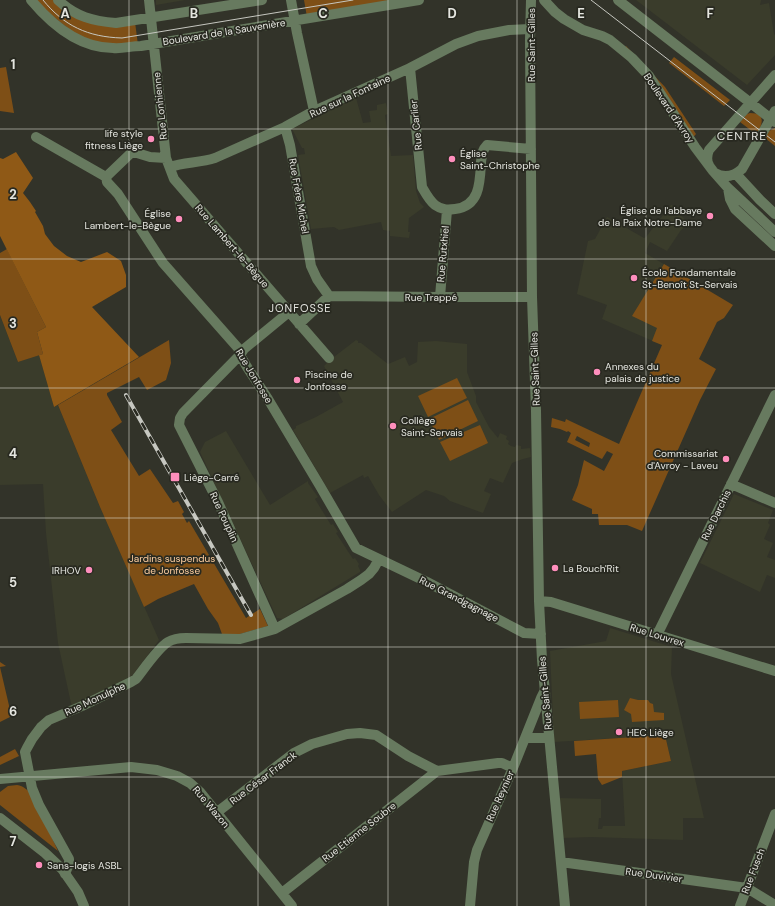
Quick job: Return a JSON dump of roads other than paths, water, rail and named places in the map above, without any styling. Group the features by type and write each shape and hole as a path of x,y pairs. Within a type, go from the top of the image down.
{"street":[{"name":"Boulevard de la Sauvenière","path":"31,0 48,19 71,37 87,44 114,48 154,44 419,0"},
{"path":"58,0 81,16 99,22 116,23 262,0"},
{"name":"Boulevard de la Sauvenière","path":"149,0 154,44"},
{"name":"Boulevard de la Sauvenière","path":"291,0 294,20"},
{"name":"Rue Saint-Gilles","path":"531,0 532,297 536,411 539,601 542,660 565,906"},
{"name":"Boulevard d'Avroy","path":"544,0 564,19 580,28 610,40 632,58 649,76 695,147 712,170 728,188 775,232"},
{"path":"619,0 751,103 774,117 753,148 742,169 736,174 722,176 712,170 708,164 707,154 709,150 751,103 775,75"},
{"path":"294,20 314,111"},
{"name":"Rue sur la Fontaine","path":"106,177 131,153 137,153 177,165 215,158 410,68 456,44 478,36 509,30 530,30"},
{"name":"Rue Lonhienne","path":"154,44 168,163"},
{"name":"Rue Carlier","path":"410,68 422,187 432,203 447,210"},
{"name":"Rue Frère Michel","path":"285,127 290,145 311,266 316,279 329,296"},
{"path":"36,137 106,177"},
{"path":"447,210 465,206 470,203 476,194 479,189 483,151 487,145 531,149"},
{"name":"Rue Lambert-le-Bègue","path":"168,163 174,179 329,358"},
{"path":"736,174 775,214"},
{"name":"Rue Jonfosse","path":"106,177 107,182 118,194 163,262 238,348 240,355 330,502 356,548 379,559"},
{"name":"Boulevard d'Avroy","path":"728,188 730,199 735,209 775,246"},
{"name":"Rue Rutxhiel","path":"440,297 447,210"},
{"path":"299,324 329,296"},
{"name":"Rue Trappé","path":"329,296 532,297"},
{"name":"Rue Pouplin","path":"275,629 218,502 180,425 180,418 183,413 240,355 244,349 289,312"},
{"name":"Rue Darchis","path":"657,635 775,395"},
{"path":"731,484 775,503"},
{"name":"Rue Monulphe","path":"65,874 69,864 69,859 39,805 32,788 25,752 26,748 41,727 49,720 82,706 136,679 162,646 169,642 178,638 240,639 275,629 361,580 369,574 379,559"},
{"name":"Rue Grandgagnage","path":"379,559 427,582 524,633 541,634"},
{"name":"Rue Louvrex","path":"539,601 551,602 775,671"},
{"name":"Rue Reynier","path":"470,906 474,862 477,850 545,690"},
{"name":"Rue César Franck","path":"216,813 294,753 312,744 347,734 360,733 376,736 408,756 437,771"},
{"name":"Rue Saint-Gilles","path":"525,738 549,738"},
{"path":"437,771 498,763 502,763 513,768"},
{"name":"Rue Wazon","path":"0,779 29,775 131,767 157,770 177,776 190,783 200,792 292,906"},
{"name":"Rue Etienne Soubre","path":"282,893 437,771"},
{"name":"Rue Fusch","path":"740,906 775,814"},
{"path":"0,818 62,869 78,892 84,906"},
{"name":"Rue Duvivier","path":"561,862 747,888"},
{"path":"747,888 775,905"}],"tram line":[{"path":"43,0 59,17 78,28 98,35 122,38 353,0"},
{"path":"591,0 775,142"}],"railway":[{"path":"126,395 251,615"}],"place":[{"name":"life style fitness Liège","path":"151,139"},
{"name":"Église Saint-Christophe","path":"452,159"},
{"name":"Église de l'abbaye de la Paix Notre-Dame","path":"710,216"},
{"name":"Église Lambert-le-Bègue","path":"179,219"},
{"name":"École Fondamentale St-Benoît St-Servais","path":"634,278"},
{"name":"Annexes du palais de justice","path":"597,372"},
{"name":"Piscine de Jonfosse","path":"297,380"},
{"name":"Collège Saint-Servais","path":"393,426"},
{"name":"Commissariat d'Avroy - Laveu","path":"726,459"},
{"name":"Liège-Carré","path":"175,477"},
{"name":"La Bouch'Rit","path":"555,568"},
{"name":"IRHOV","path":"89,570"},
{"name":"HEC Liège","path":"619,732"},
{"name":"Sans-logis ASBL","path":"39,865"}],"district":[{"name":"CENTRE","path":"742,136"},
{"name":"JONFOSSE","path":"300,308"}],"park label":[{"name":"Jardins suspendus de Jonfosse","path":"172,564"}]}
